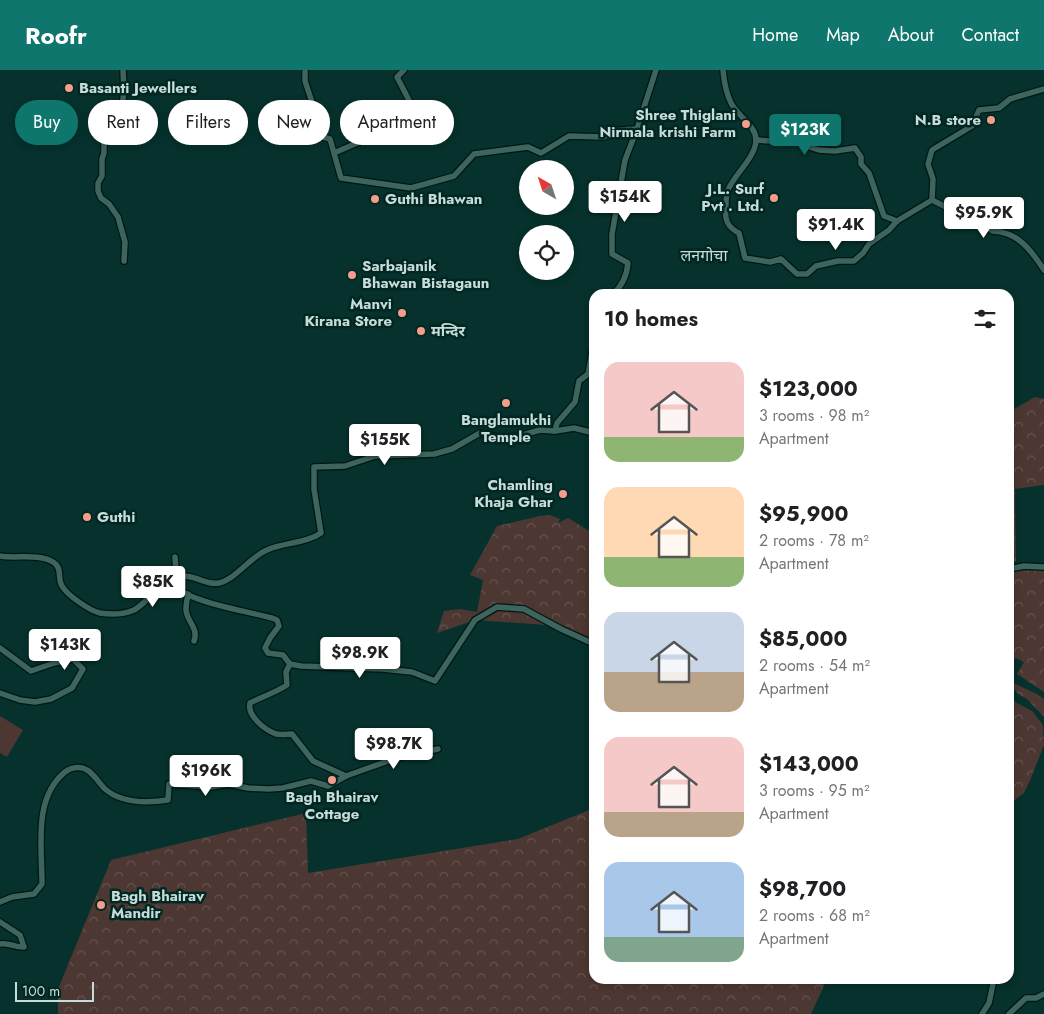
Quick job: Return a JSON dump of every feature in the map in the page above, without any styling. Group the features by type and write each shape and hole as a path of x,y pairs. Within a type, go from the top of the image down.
{"street":[{"path":"123,70 124,91 121,115 104,139 102,176 98,184 98,191 118,217 125,242 124,261"},
{"path":"305,70 305,82 313,105 302,129 308,133 330,139 341,178 411,188 454,176 474,154 528,147 541,153 569,136 604,137 619,130 637,129"},
{"path":"334,153 373,136 412,106 397,77 404,70"},
{"path":"617,289 622,283 628,263 612,254 612,234 625,160 656,70"},
{"path":"722,70 731,104 755,131 756,140 754,148 728,190 724,216 731,229 739,233 745,258 770,262 781,259 797,274 807,274 816,266 838,261 854,261 863,254 869,244 889,230 897,221 932,200"},
{"path":"932,200 933,179 928,164 932,150 972,126 979,110 999,108 1010,99 1044,89"},
{"path":"756,140 795,140 803,145 819,150 835,151 855,148 861,157 861,164 869,173 884,216 897,221"},
{"path":"932,200 993,231 1004,232 1014,236 1026,246 1044,270"},
{"path":"555,431 557,423 575,402 579,381 588,374 589,369"},
{"path":"175,585 179,577 187,575 210,583 220,583 236,574 252,559 267,550 314,538 321,533 314,489 314,467 345,466 375,456 434,454 452,449 480,433 508,439 540,430 555,431 574,428 589,432"},
{"path":"0,556 10,558 43,558 55,563 59,567 61,586 72,597 97,612 117,615 134,609 161,587 168,584 175,585 178,589 200,600 272,618 277,620 279,626 265,648 268,652 283,655 290,664 412,672 435,681 475,620 497,607 524,609 589,642"},
{"path":"174,557 176,572 179,577"},
{"path":"1014,568 1024,566 1044,567"},
{"path":"188,594 186,613 195,628 196,637 194,641"},
{"path":"0,648 31,671 73,659 82,670 72,688 52,699 35,702 20,700 0,693"},
{"path":"290,664 286,672 287,685 274,693 250,703 252,715 259,723 276,734 292,734 313,761 346,776"},
{"path":"0,902 12,897 34,894 42,884 42,818 52,787 68,770 76,768 86,769 108,791 121,798 148,802 168,800 168,784 211,787 228,784 268,789 283,788 311,781 328,786 346,776 399,757 438,749"},
{"path":"0,922 20,935 24,947 19,948 5,943 0,944"},
{"path":"982,1014 989,1003 993,984"},
{"path":"1009,1014 1026,998 1036,998 1044,994"}],"green space":[{"path":"1035,397 1044,399 1044,485 1015,489 1016,561 1014,562 1014,409"},
{"path":"550,515 560,519 558,523 568,518 589,531 589,640 561,626 475,620 437,633 444,611 460,609 477,612 483,580 470,575 497,526"},
{"path":"1044,571 1044,692 1017,674 1024,662 1014,659 1014,572"},
{"path":"1014,683 1044,699 1044,717 1027,699 1018,694 1014,688"},
{"path":"1014,700 1032,711 1043,725 1044,745 1024,793 1014,800"},
{"path":"0,716 23,730 7,757 0,753"},
{"path":"589,810 589,984 825,984 811,1014 58,1014 58,989 111,860 306,813 308,873 518,839"}],"place":[{"name":"Basanti Jewellers","path":"69,88"},
{"name":"N.B store","path":"991,120"},
{"name":"Shree Thiglani Nirmala krishi Farm","path":"746,124"},
{"name":"J.L. Surf Pvt . Ltd.","path":"774,198"},
{"name":"Guthi Bhawan","path":"375,199"},
{"name":"Sarbajanik Bhawan Bistagaun","path":"352,275"},
{"name":"Manvi Kirana Store","path":"402,313"},
{"name":"मन्दिर","path":"421,331"},
{"name":"Banglamukhi Temple","path":"506,403"},
{"name":"Chamling Khaja Ghar","path":"563,494"},
{"name":"Guthi","path":"87,517"},
{"name":"Bagh Bhairav Cottage","path":"332,780"},
{"name":"Bagh Bhairav Mandir","path":"101,905"}],"district":[{"name":"लनगोचा","path":"704,255"}]}
